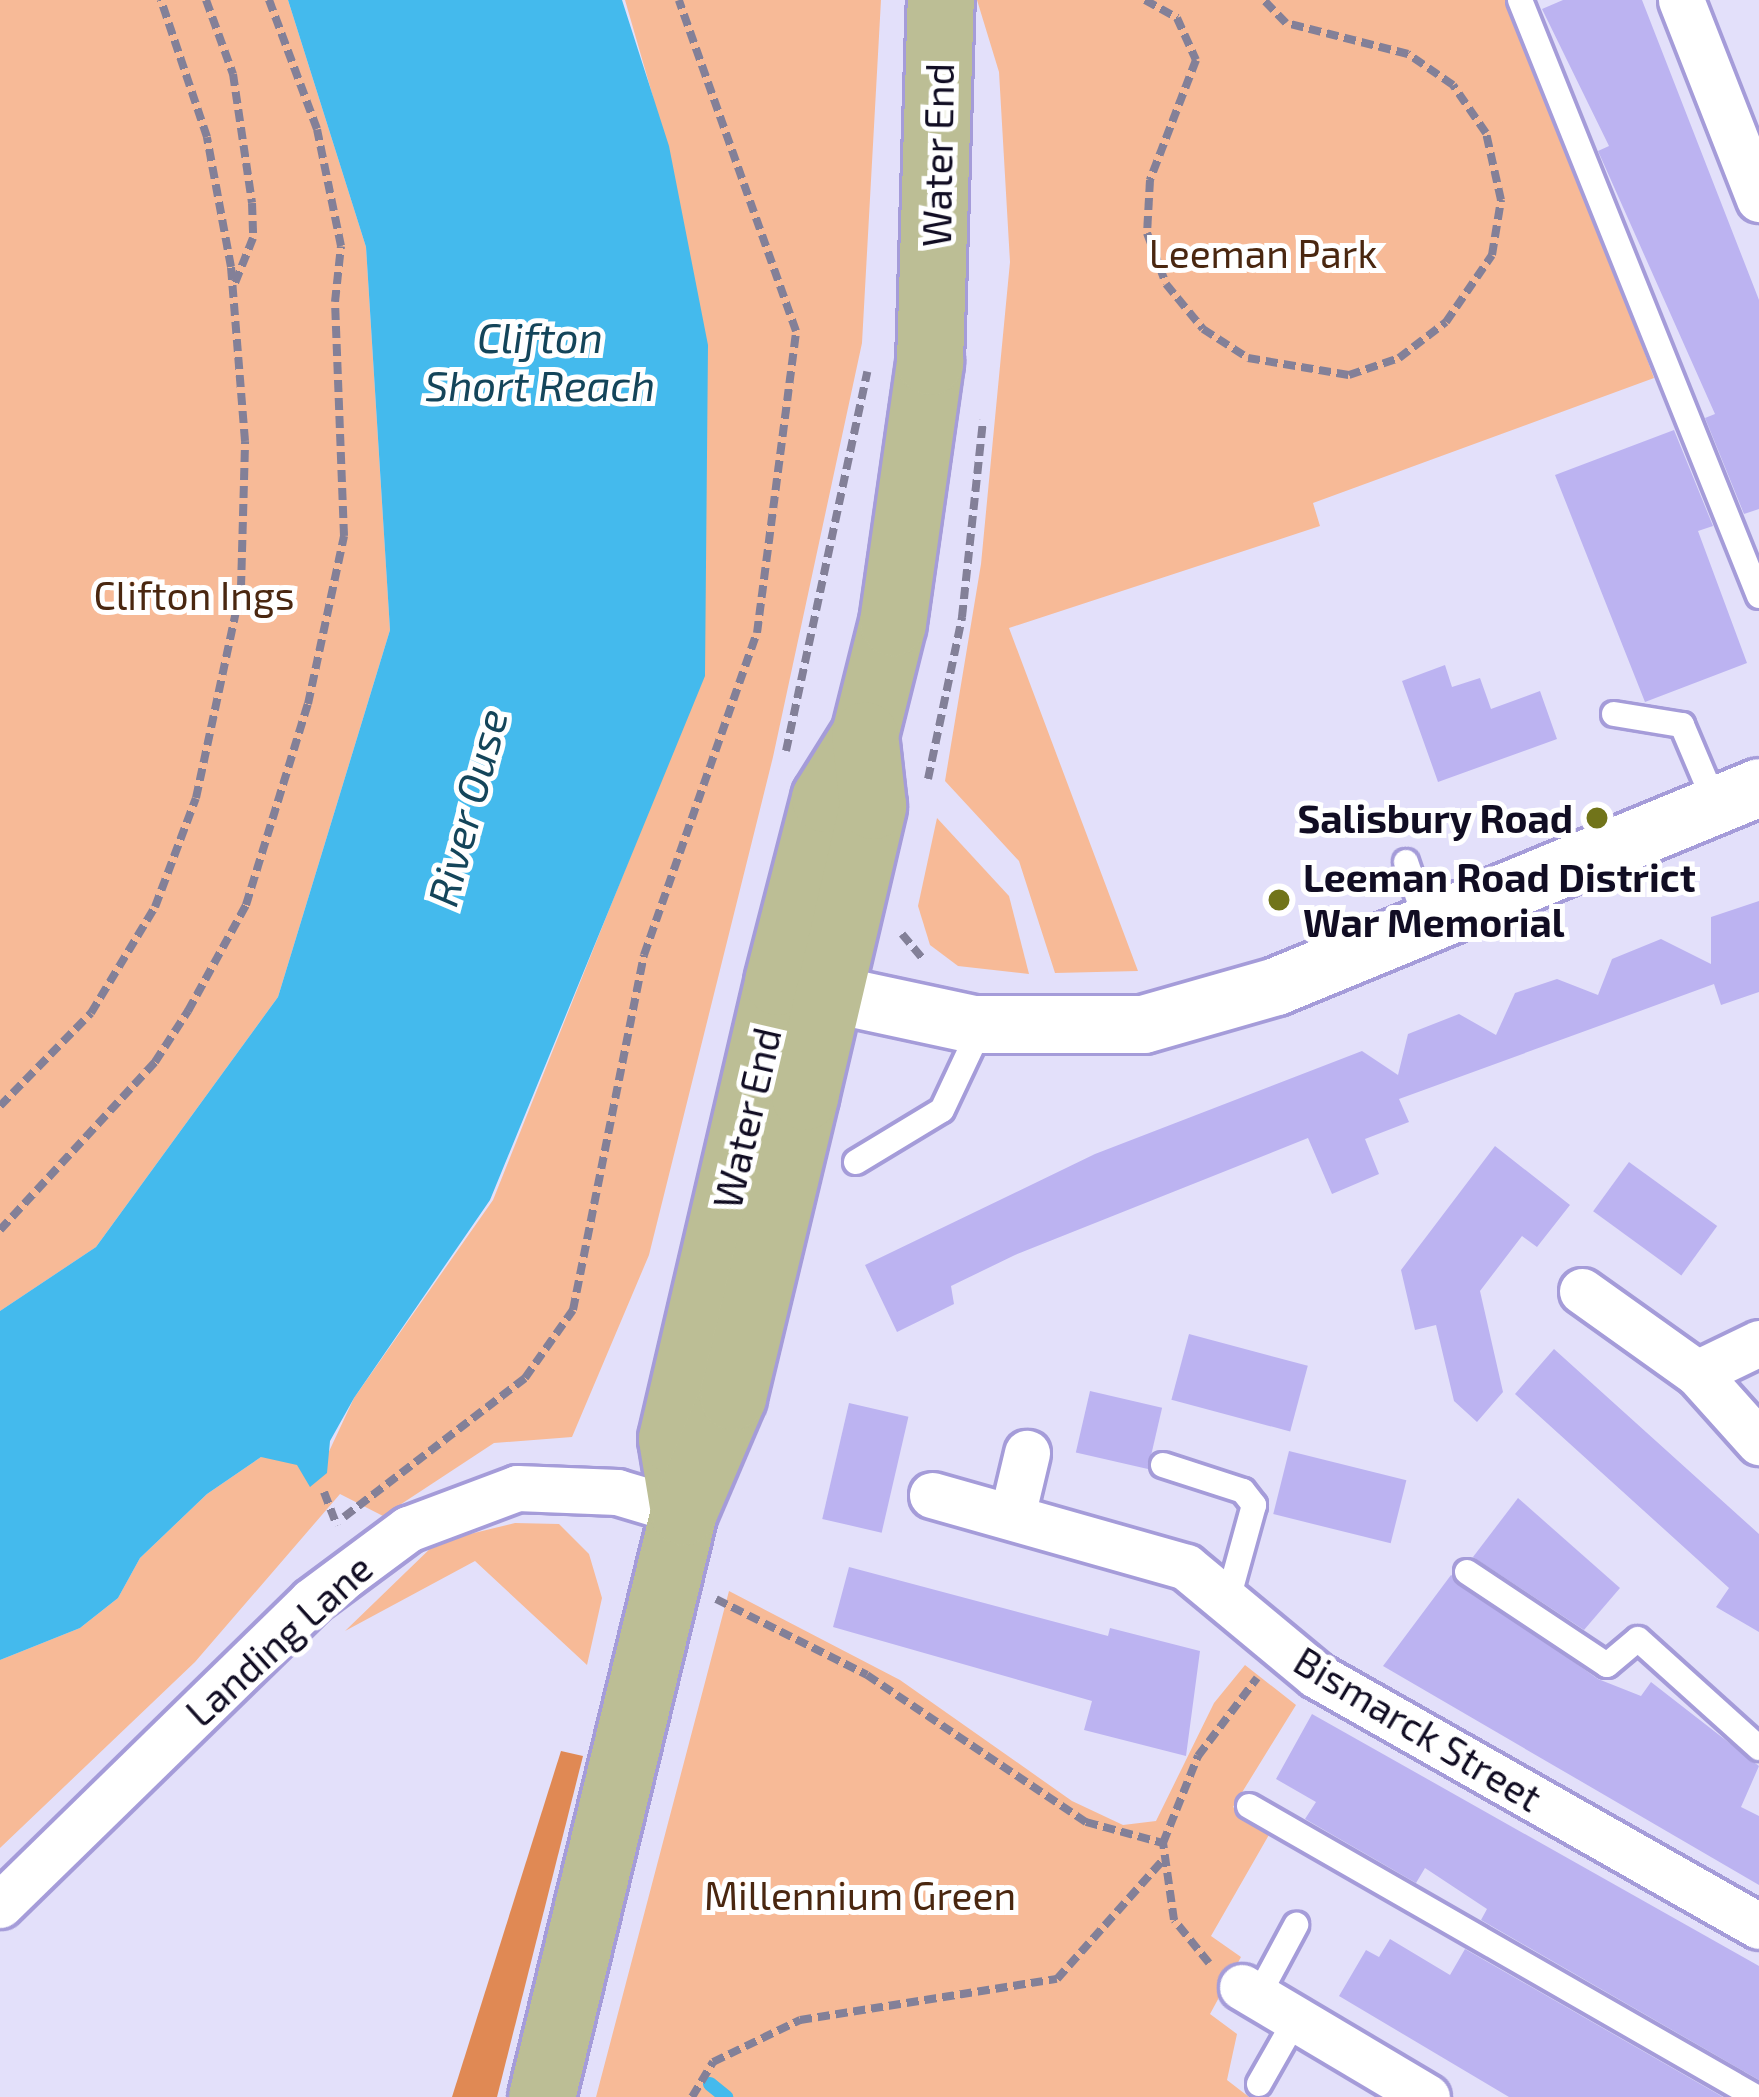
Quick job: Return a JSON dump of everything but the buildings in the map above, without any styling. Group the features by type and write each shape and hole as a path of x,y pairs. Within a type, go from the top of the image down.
{"main road":[{"name":"Water End","path":"542,2097 684,1512 733,1397 803,988 874,797 865,735 893,623 931,362 941,0"}],"street":[{"path":"1681,0 1759,199"},
{"path":"803,988 982,1024 1143,1024 1276,986 1737,796"},
{"path":"1582,1291 1697,1373 1759,1442"},
{"path":"1697,1373 1759,1343"},
{"path":"1012,1516 1027,1454"},
{"name":"Landing Lane","path":"0,1905 311,1601 408,1529 517,1488 617,1492 684,1512"},
{"name":"Bismarck Street","path":"932,1496 1186,1567 1229,1596 1282,1650 1759,1926"},
{"path":"1265,2001 1427,2097"}],"lane":[{"path":"1520,0 1759,596"},
{"path":"1614,714 1682,725 1737,796"},
{"path":"1406,862 1427,924"},
{"path":"856,1162 942,1110 982,1024"},
{"path":"1163,1465 1244,1491 1254,1505 1229,1596"},
{"path":"1467,1572 1606,1664 1638,1639 1759,1748"},
{"path":"1249,1806 1756,2097"},
{"path":"1259,2084 1265,2001 1296,1925"}],"path":[{"path":"0,1106 92,1012 155,907 196,798 241,587 245,441 233,288 206,137 160,0"},
{"path":"206,0 233,74 252,203 254,238 233,288"},
{"path":"0,1230 155,1062 188,1011 246,905 308,704 344,536 334,302 341,246 317,129 269,0"},
{"path":"448,1437 526,1378 573,1310 644,956 738,695 768,580 796,331 679,0"},
{"path":"1145,0 1178,18 1196,60 1150,180 1147,233 1166,284 1203,328 1249,358 1349,374 1399,358 1446,322 1492,255 1501,200 1486,133 1454,85 1408,53 1286,23 1264,0"},
{"path":"325,1492 337,1526"},
{"path":"712,1598 867,1675 1086,1822 1163,1844"},
{"path":"1265,2001 1181,1934 1162,1862 1163,1844 1198,1756 1282,1650"},
{"path":"692,2097 713,2062 800,2020 1057,1979 1162,1862"}],"green space":[{"name":"Clifton Ings","path":"0,0 288,0 366,247 390,630 278,997 96,1247 0,1311"},
{"path":"625,0 881,0 862,343 773,757 649,1255 572,1437 494,1443 383,1516 340,1494 195,1662 0,1848 0,1660 80,1628 118,1598 140,1558 207,1494 261,1457 325,1460 354,1398 493,1200 705,670 653,97"},
{"name":"Leeman Park","path":"977,0 1515,0 1654,378 1313,503 1320,526 1009,628 1138,971 1055,973 1019,861 945,781 981,564 1010,262 999,72"},
{"path":"937,818 1009,896 1029,974 958,966 930,945 918,906"},
{"path":"515,1523 559,1524 589,1554 602,1598 587,1665 475,1561 345,1631 437,1542"},
{"name":"Millennium Green","path":"729,1591 900,1680 1072,1801 1123,1825 1156,1821 1214,1703 1245,1665 1296,1705 1233,1807 1270,1833 1211,1936 1241,1957 1210,2014 1237,2034 1227,2080 1249,2097 596,2097"}],"shaded area":[{"path":"561,1751 583,1756 497,2097 452,2097"}],"water":[{"name":"Clifton Short Reach","path":"288,0 622,0 669,146 708,345 705,676 490,1200 354,1398 330,1441 327,1473 310,1487 297,1465 261,1457 207,1494 140,1558 118,1598 80,1628 0,1660 0,1311 96,1247 278,997 390,630 366,247"}],"waterway":[{"path":"710,2084 726,2097"}],"place":[{"name":"Salisbury Road","path":"1597,818"},
{"name":"Leeman Road District War Memorial","path":"1279,900"}],"water label":[{"name":"River Ouse","path":"466,807"}]}
